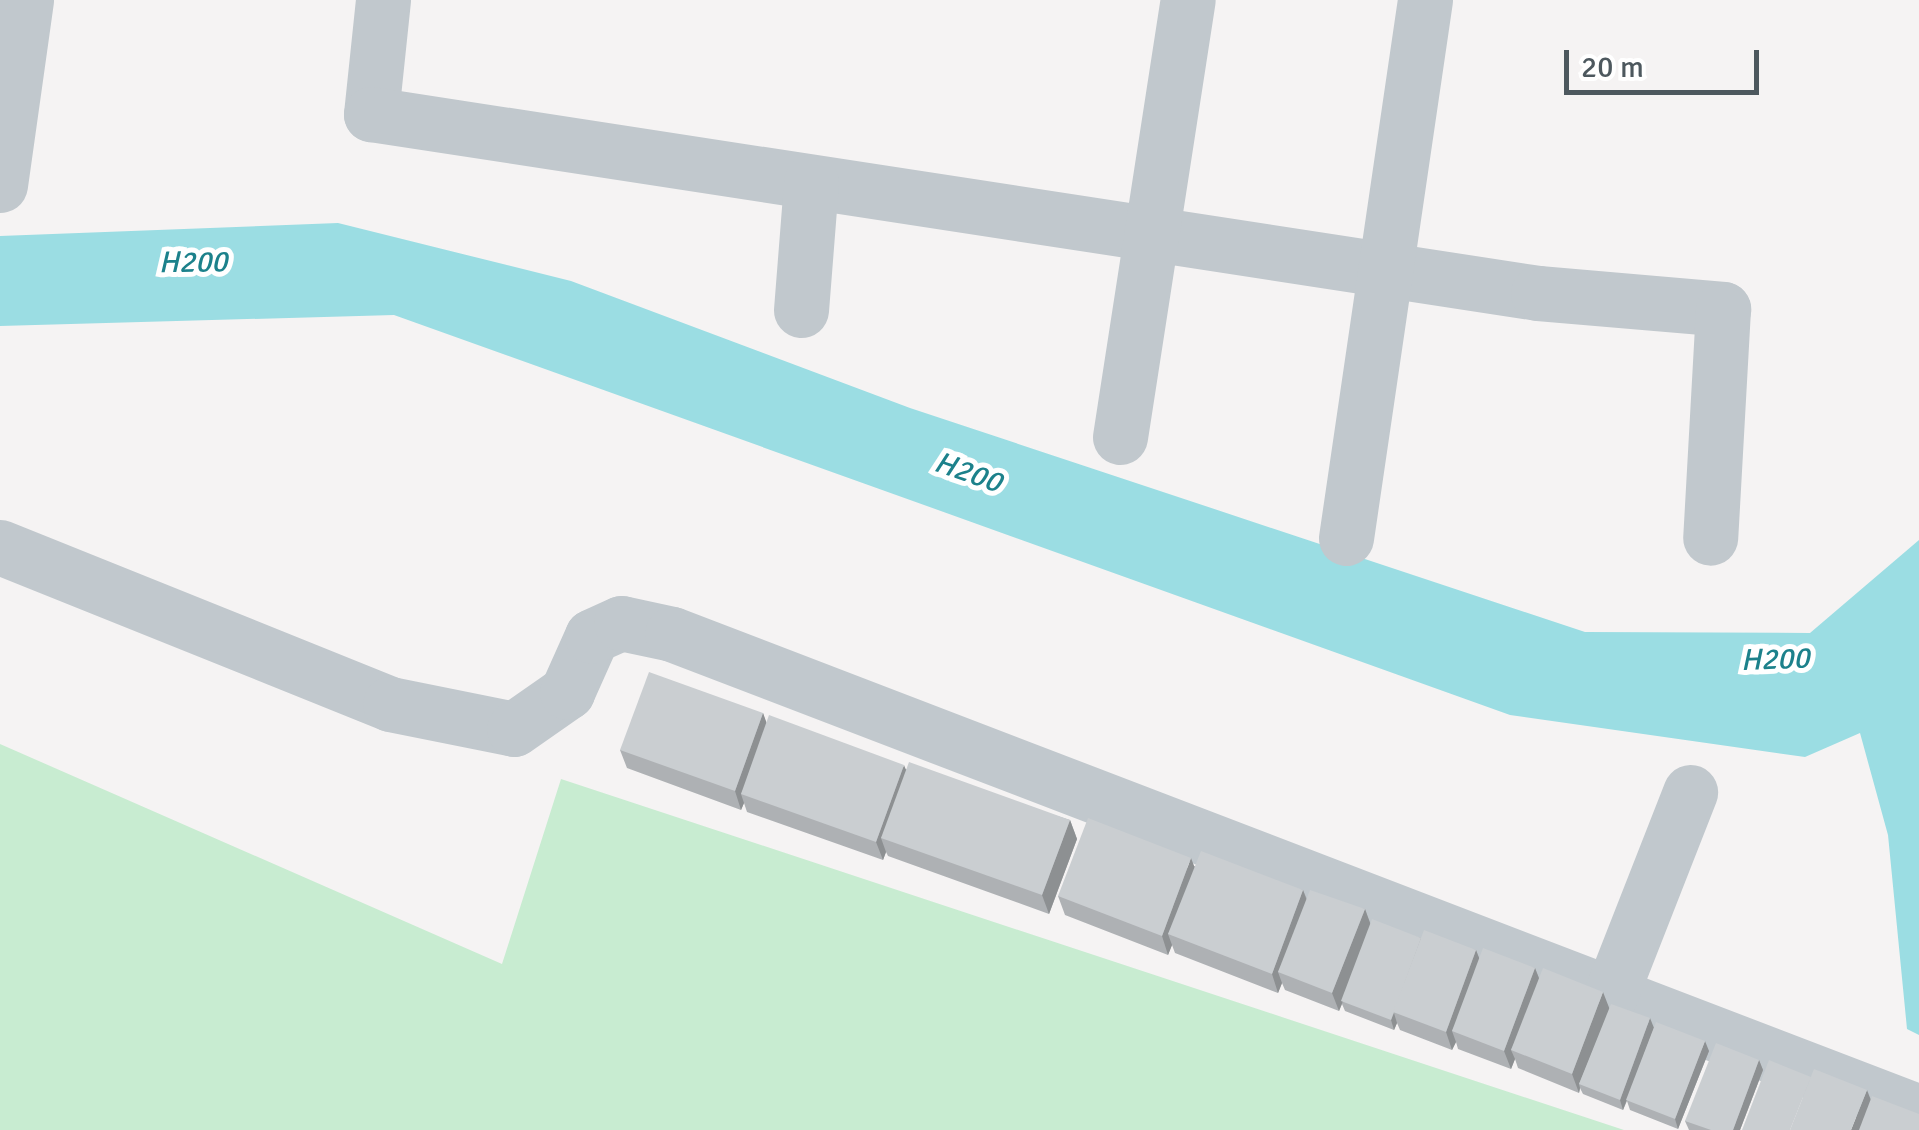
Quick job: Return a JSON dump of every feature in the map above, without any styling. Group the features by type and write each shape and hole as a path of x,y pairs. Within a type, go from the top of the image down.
{"street":[{"path":"0,185 26,0"},
{"path":"382,0 370,114 1538,293 1723,309 1710,538"},
{"path":"1120,437 1146,232 1188,0"},
{"path":"1346,538 1426,0"},
{"path":"800,310 811,182"},
{"path":"0,547 390,704 514,730 567,692 592,636 622,623 672,634 1919,1112"},
{"path":"1611,994 1690,792"}],"green space":[{"path":"0,744 502,964 561,779 1624,1130 0,1130"}],"water":[{"name":"H200","path":"338,223 571,281 910,408 1585,632 1810,633 1919,540 1919,1035 1907,1029 1888,835 1860,733 1805,757 1510,715 394,315 0,326 0,236"}],"building":[{"path":"649,672 763,713 735,791 620,750"},
{"path":"769,715 904,765 876,842 741,794"},
{"path":"909,762 1070,820 1042,895 881,838"},
{"path":"1088,818 1191,858 1162,936 1058,896"},
{"path":"1201,851 1303,890 1272,974 1168,934"},
{"path":"1310,890 1365,909 1332,993 1278,972"},
{"path":"1372,919 1421,938 1391,1020 1341,1001"},
{"path":"1424,930 1476,950 1446,1032 1393,1012"},
{"path":"1483,948 1535,968 1504,1051 1452,1031"},
{"path":"1543,968 1603,992 1572,1074 1511,1050"},
{"path":"1611,1004 1650,1018 1620,1100 1579,1084"},
{"path":"1656,1022 1705,1041 1675,1119 1626,1100"},
{"path":"1716,1043 1759,1060 1733,1130 1711,1130 1685,1121"},
{"path":"1769,1060 1811,1077 1790,1130 1742,1130"},
{"path":"1814,1069 1867,1090 1851,1130 1790,1130"},
{"path":"1872,1096 1919,1114 1919,1130 1859,1130"}]}
